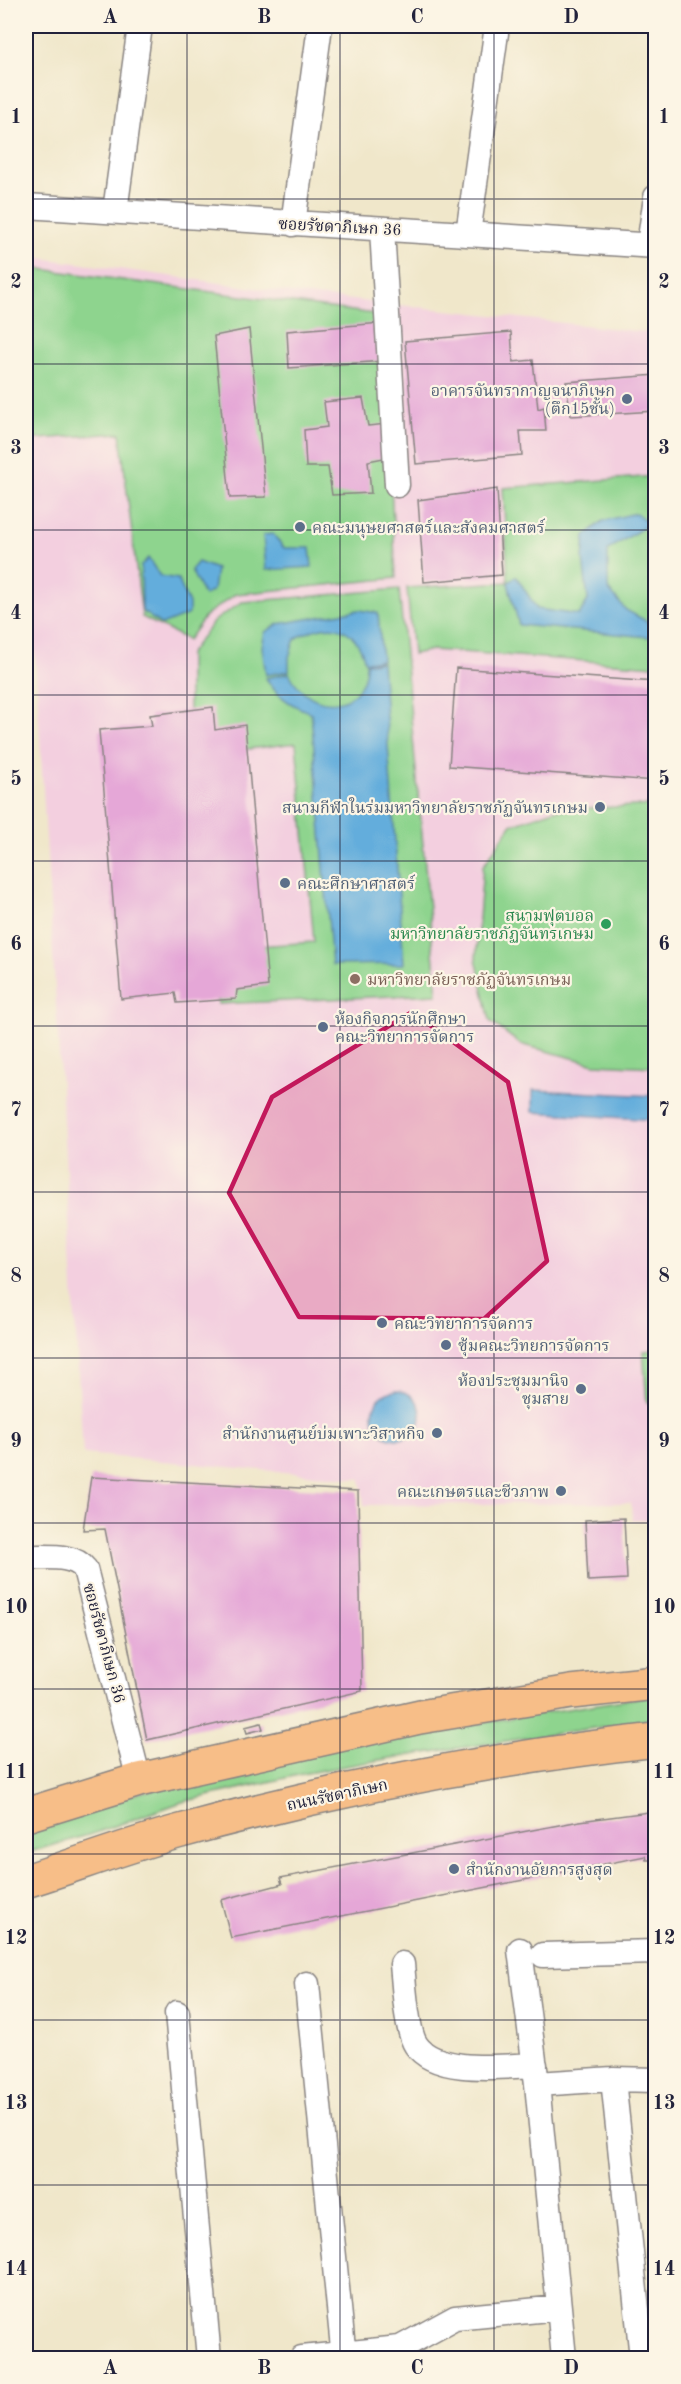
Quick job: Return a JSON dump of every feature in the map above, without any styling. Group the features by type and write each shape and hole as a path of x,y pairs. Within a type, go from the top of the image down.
{"main road":[{"path":"26,1815 140,1780 454,1710 571,1692 656,1683"},
{"name":"ถนนรัชดาภิเษก","path":"26,1881 176,1833 303,1800 461,1769 656,1740"}],"street":[{"path":"115,211 140,26"},
{"path":"293,224 320,26"},
{"path":"468,234 497,26"},
{"path":"652,245 656,197"},
{"name":"ซอยรัชดาภิเษก 36","path":"26,206 652,245"},
{"path":"382,229 398,485"},
{"name":"ซอยรัชดาภิเษก 36","path":"26,1557 80,1561 85,1569 140,1780"},
{"path":"564,2358 536,2075 531,1952 656,1952"},
{"path":"402,1964 407,2014 416,2045 435,2060 468,2067 536,2075 656,2080"},
{"path":"307,1984 344,2356"},
{"path":"177,2013 210,2358"},
{"path":"613,2079 642,2358"},
{"path":"302,2358 344,2356 400,2348 455,2318 559,2308"}],"highlighted area":[{"path":"412,1012 508,1082 547,1261 484,1319 299,1317 229,1193 272,1097"}],"shaded area":[{"name":"มหาวิทยาลัยราชภัฏจันทรเกษม","path":"26,256 299,294 655,333 655,1520 632,1520 631,1503 364,1505 361,1479 83,1454 26,505"}],"green space":[{"path":"26,267 382,315 396,578 236,594 206,615 188,640 142,617 120,433 26,440"},
{"path":"655,476 655,666 432,650 413,654 407,588 508,582 503,488"},
{"path":"399,589 437,994 218,1004 214,949 314,942 296,743 208,754 189,720 189,654 214,621 242,602"},
{"path":"655,805 655,1067 595,1064 520,1044 490,1021 476,959 483,866 511,825 554,810"},
{"path":"655,1350 655,1402 647,1403 643,1351"},
{"path":"655,1695 655,1719 391,1758 307,1773 182,1802 95,1833 26,1853 26,1829 113,1799 336,1746"}],"water":[{"path":"636,513 649,524 608,550 608,589 626,610 655,626 655,632 649,637 519,625 508,583 516,576 537,609 579,615 588,600 583,559 585,536 603,521"},
{"path":"273,534 284,548 310,548 312,567 266,570 263,535"},
{"path":"148,558 160,576 178,579 189,604 189,614 162,625 142,611 141,566"},
{"path":"198,562 216,569 213,590 204,596 191,570"},
{"path":"359,610 378,613 382,660 365,662 354,639 347,632 329,627 295,639 289,657 289,671 266,675 262,647 265,632 278,624"},
{"path":"382,662 404,964 332,965 311,713 285,700 266,678 289,673 299,687 311,697 324,702 336,702 348,698 358,690 364,678 366,663"},
{"path":"533,1090 655,1096 655,1120 533,1112"},
{"path":"392,1391 402,1391 414,1398 421,1410 421,1420 414,1432 402,1439 392,1439 377,1428 373,1420 373,1410 384,1395"}],"building":[{"path":"381,323 384,361 289,368 287,331"},
{"path":"249,329 266,497 230,498 214,336"},
{"path":"511,332 513,362 533,360 538,409 544,407 546,431 520,431 522,455 416,464 405,341"},
{"path":"656,375 656,411 571,416 566,382"},
{"path":"363,398 368,426 387,424 389,457 368,461 371,493 332,495 328,467 306,467 304,430 327,427 324,402"},
{"path":"497,489 502,575 424,582 418,500"},
{"path":"456,668 656,682 656,781 449,766"},
{"path":"213,707 215,730 245,725 268,986 237,990 236,999 177,1003 175,993 121,999 99,730 152,726 150,715"},
{"path":"91,1477 358,1491 362,1691 147,1740 105,1529 83,1530"},
{"path":"624,1518 627,1579 588,1581 585,1520"},
{"path":"261,1723 263,1729 247,1733 245,1727"},
{"name":"สำนักงานอัยการสูงสุด","path":"656,1811 656,1860 646,1860 645,1856 231,1938 221,1900 282,1884 280,1878 580,1821"}],"place":[{"name":"อาคารจันทรากาญจนาภิเษก (ตึก15ชั้น)","path":"627,399"},
{"name":"คณะมนุษยศาสตร์และสังคมศาสตร์","path":"300,527"},
{"name":"สนามกีฬาในร่มมหาวิทยาลัยราชภัฏจันทรเกษม","path":"600,807"},
{"name":"คณะศึกษาศาสตร์","path":"285,883"},
{"name":"สนามฟุตบอล มหาวิทยาลัยราชภัฏจันทรเกษม","path":"606,924"},
{"name":"มหาวิทยาลัยราชภัฏจันทรเกษม","path":"355,979"},
{"name":"ห้องกิจการนักศึกษา คณะวิทยาการจัดการ","path":"323,1027"},
{"name":"คณะวิทยาการจัดการ","path":"382,1323"},
{"name":"ซุ้มคณะวิทยการจัดการ","path":"446,1345"},
{"name":"ห้องประชุมมานิจ ชุมสาย","path":"581,1389"},
{"name":"สำนักงานศูนย์บ่มเพาะวิสาหกิจ","path":"437,1433"},
{"name":"คณะเกษตรและชีวภาพ","path":"561,1491"},
{"name":"สำนักงานอัยการสูงสุด","path":"454,1869"}]}
